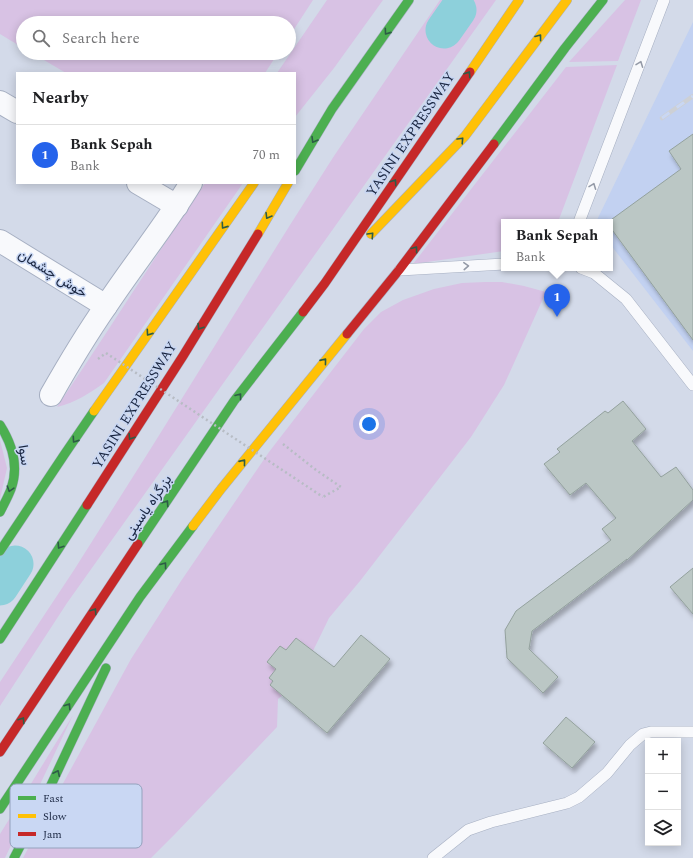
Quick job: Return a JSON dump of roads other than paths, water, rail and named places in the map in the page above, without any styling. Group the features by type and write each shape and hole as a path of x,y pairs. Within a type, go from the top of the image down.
{"main road":[{"path":"296,169 332,109 409,0"},
{"name":"YASINI EXPRESSWAY","path":"325,283 519,0"},
{"path":"325,283 465,136 567,0"},
{"path":"17,784 140,597 221,489 399,270 488,153 565,48 603,0"},
{"path":"311,128 332,109"},
{"path":"0,551 64,455 253,184"},
{"name":"YASINI EXPRESSWAY","path":"0,639 123,449 287,184"},
{"name":"بزرگراه یاسینی","path":"0,752 234,401 325,283"},
{"name":"سوا","path":"0,425 4,431 13,455 14,468 12,486 0,512"},
{"path":"51,784 140,597"},
{"path":"0,809 10,794"},
{"path":"14,858 19,848"}],"street":[{"path":"0,102 16,111"},
{"path":"140,184 177,206"},
{"path":"51,395 71,360 106,306 177,206 190,184"},
{"name":"خوش چشمان","path":"0,241 106,306"}],"lane":[{"path":"580,219 664,0"},
{"path":"399,270 501,264"},
{"path":"589,271 594,273 626,299 693,385"},
{"path":"433,858 468,830 491,822 567,803 579,797 607,773 630,745 643,734 651,732 693,732"}],"waterway":[{"path":"444,30 458,10"},
{"path":"0,587 15,564"}],"railway":[{"path":"662,118 693,96"}],"place":[{"name":"Bank Sepah","path":"557,317"}]}
